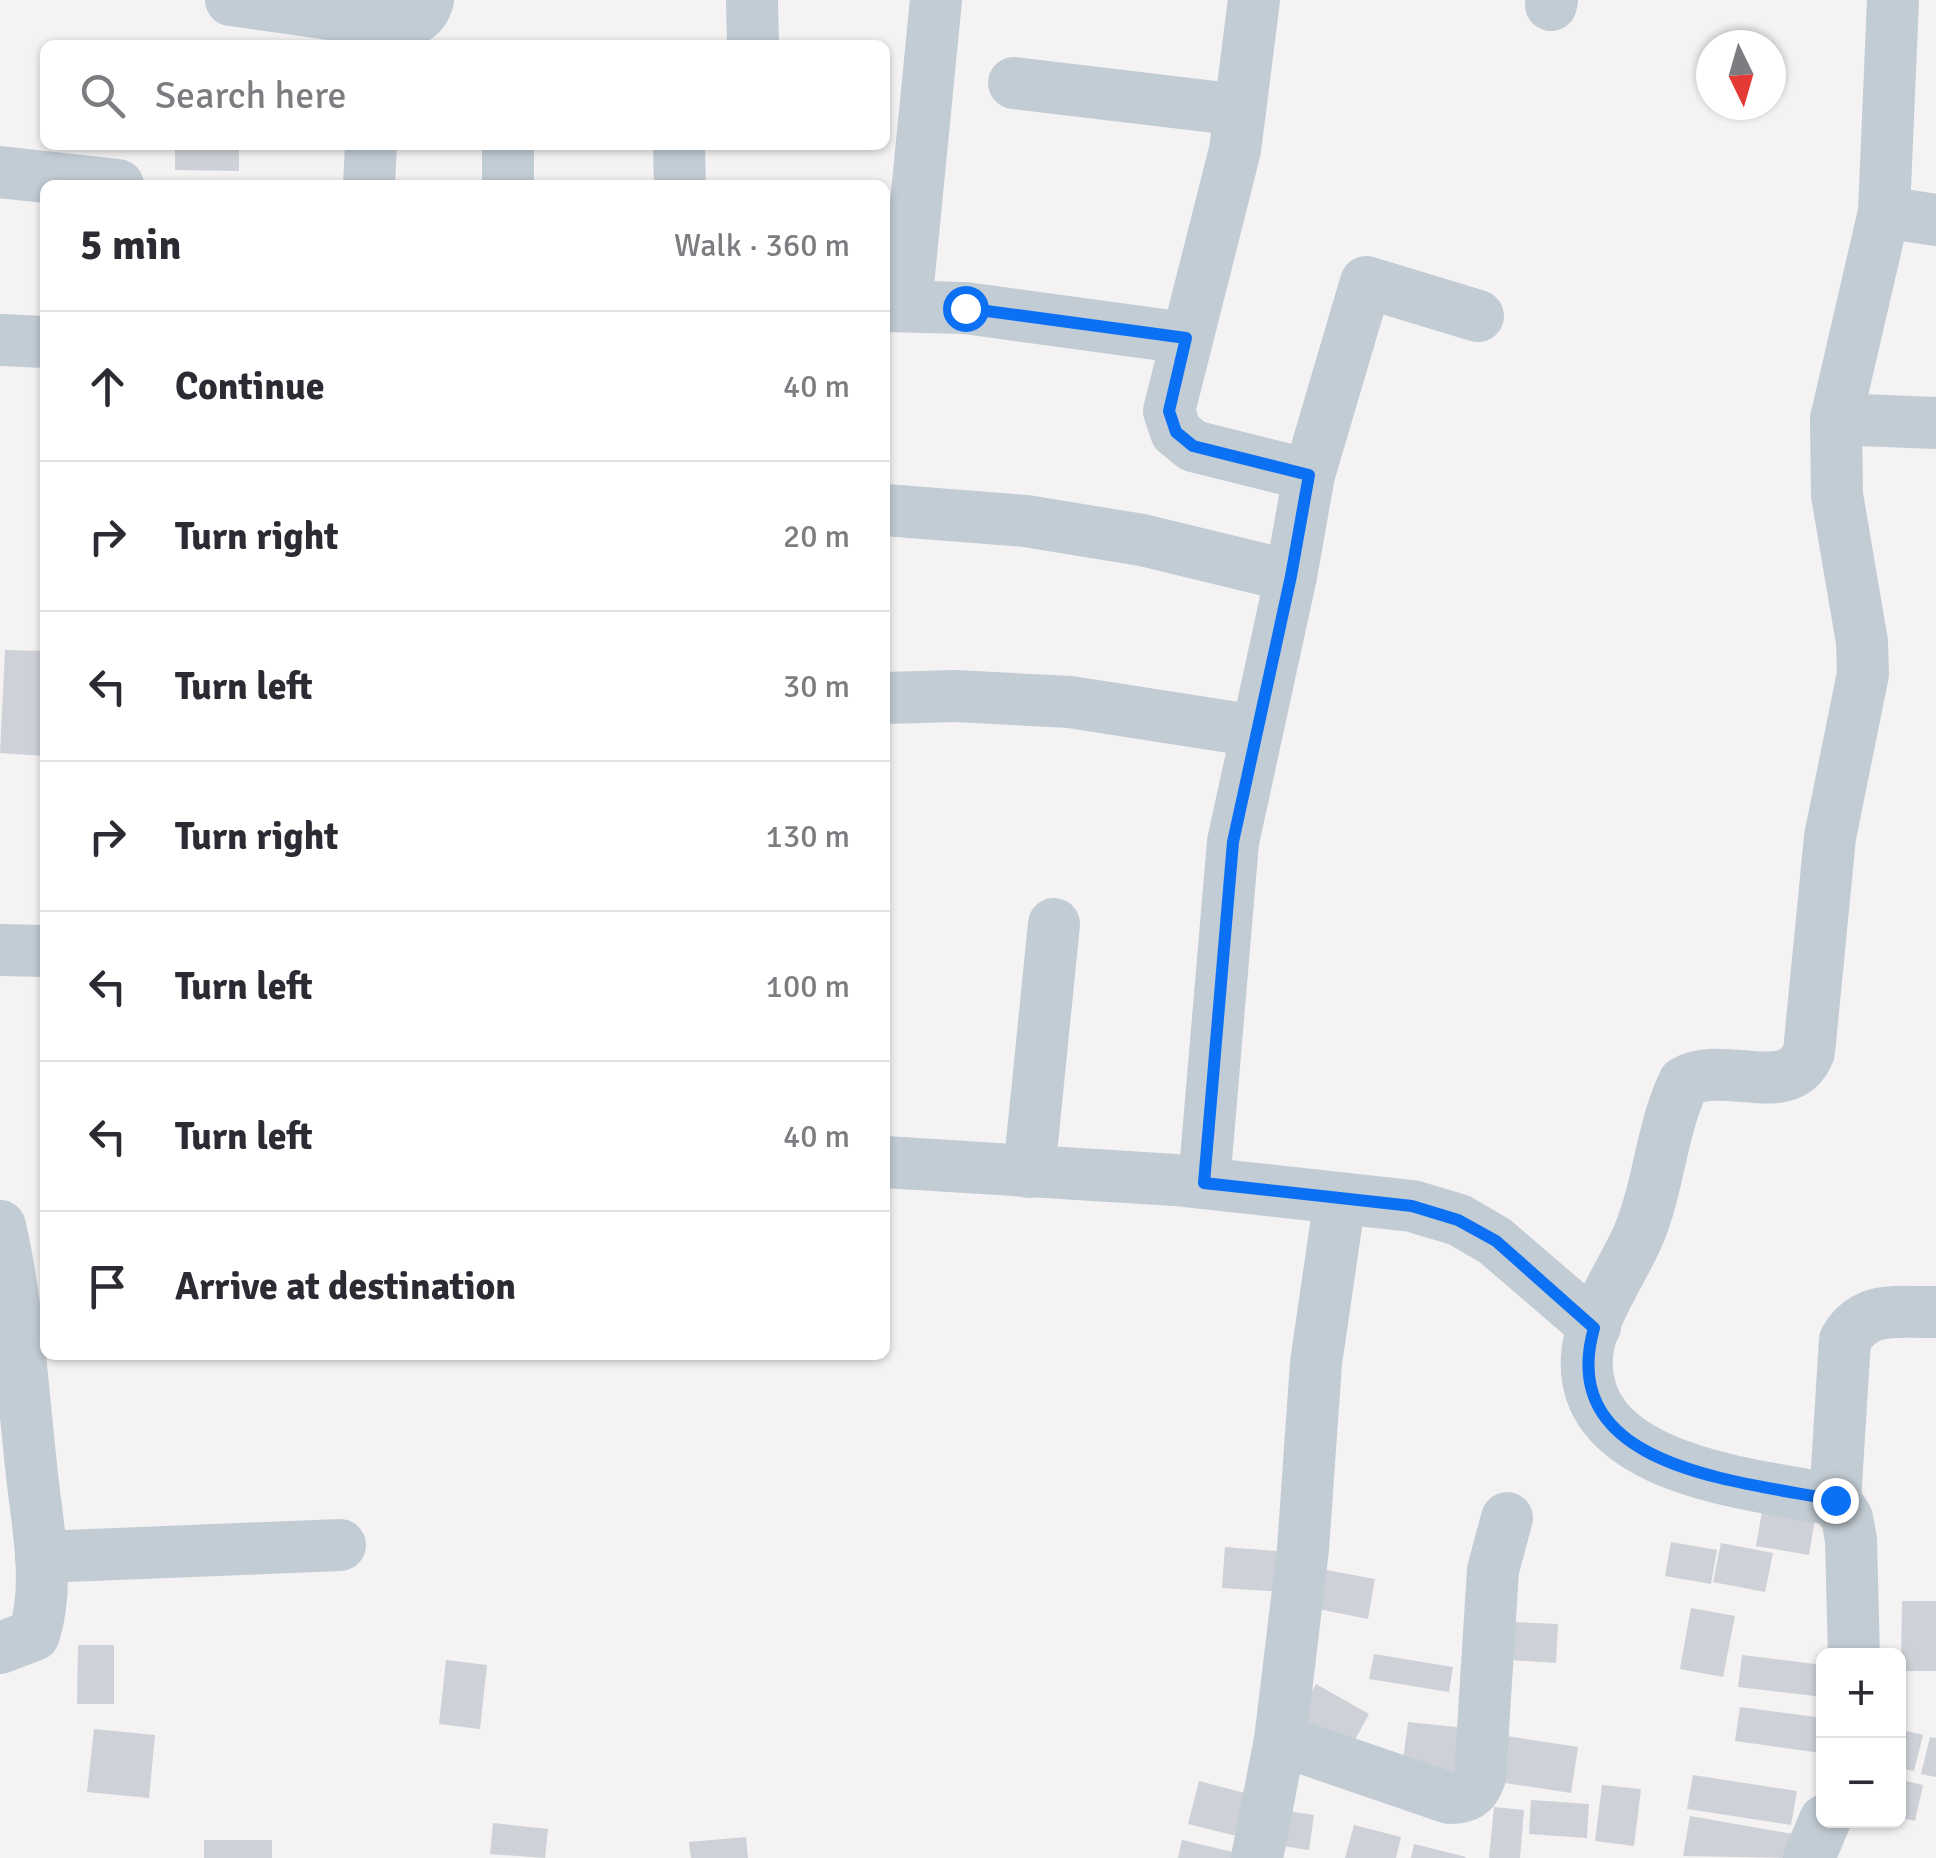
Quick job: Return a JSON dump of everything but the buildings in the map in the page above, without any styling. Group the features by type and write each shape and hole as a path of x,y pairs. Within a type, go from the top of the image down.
{"street":[{"path":"231,0 378,33 413,21 426,10 428,0"},
{"path":"752,0 753,40"},
{"path":"936,0 896,306 965,308 1186,338"},
{"path":"1254,0 1235,150 1169,411 1176,432 1193,446 1309,475"},
{"path":"1835,1500 1696,1472 1669,1463 1620,1435 1602,1414 1590,1388 1587,1355 1594,1328 1638,1235 1684,1082 1697,1074 1714,1072 1790,1076 1803,1066 1809,1052 1830,837 1863,674 1862,642 1838,495 1836,419 1884,212 1892,0"},
{"path":"1014,84 1240,110"},
{"path":"369,180 372,150"},
{"path":"508,150 508,180"},
{"path":"679,150 680,180"},
{"path":"0,172 73,180"},
{"path":"1884,212 1936,220"},
{"path":"1204,1183 1233,842 1309,475 1366,282 1478,316"},
{"path":"0,340 40,342"},
{"path":"1836,419 1936,422"},
{"path":"890,510 1026,520 1142,540 1291,576"},
{"path":"890,698 955,696 1070,702 1256,730"},
{"path":"1029,1172 1054,924"},
{"path":"0,950 40,951"},
{"path":"890,1162 1204,1183 1412,1206 1458,1220 1496,1241 1594,1328"},
{"path":"1257,1858 1280,1740 1303,1549 1316,1363 1340,1198"},
{"path":"0,1226 29,1282 16,1472 41,1557 40,1615 34,1635 0,1648"},
{"path":"1854,1648 1851,1540 1847,1518 1835,1500 1845,1340 1854,1322 1870,1314 1936,1312"},
{"path":"1280,1740 1449,1798 1464,1798 1476,1790 1493,1570 1507,1518"},
{"path":"41,1557 340,1546"},
{"path":"1809,1858 1822,1828"}],"route":[{"path":"965,308 1186,338 1169,411 1176,432 1193,446 1309,475 1233,842 1204,1183 1412,1206 1458,1220 1496,1241 1594,1328 1587,1355 1590,1388 1602,1414 1620,1435 1669,1463 1696,1472 1835,1500"}]}
